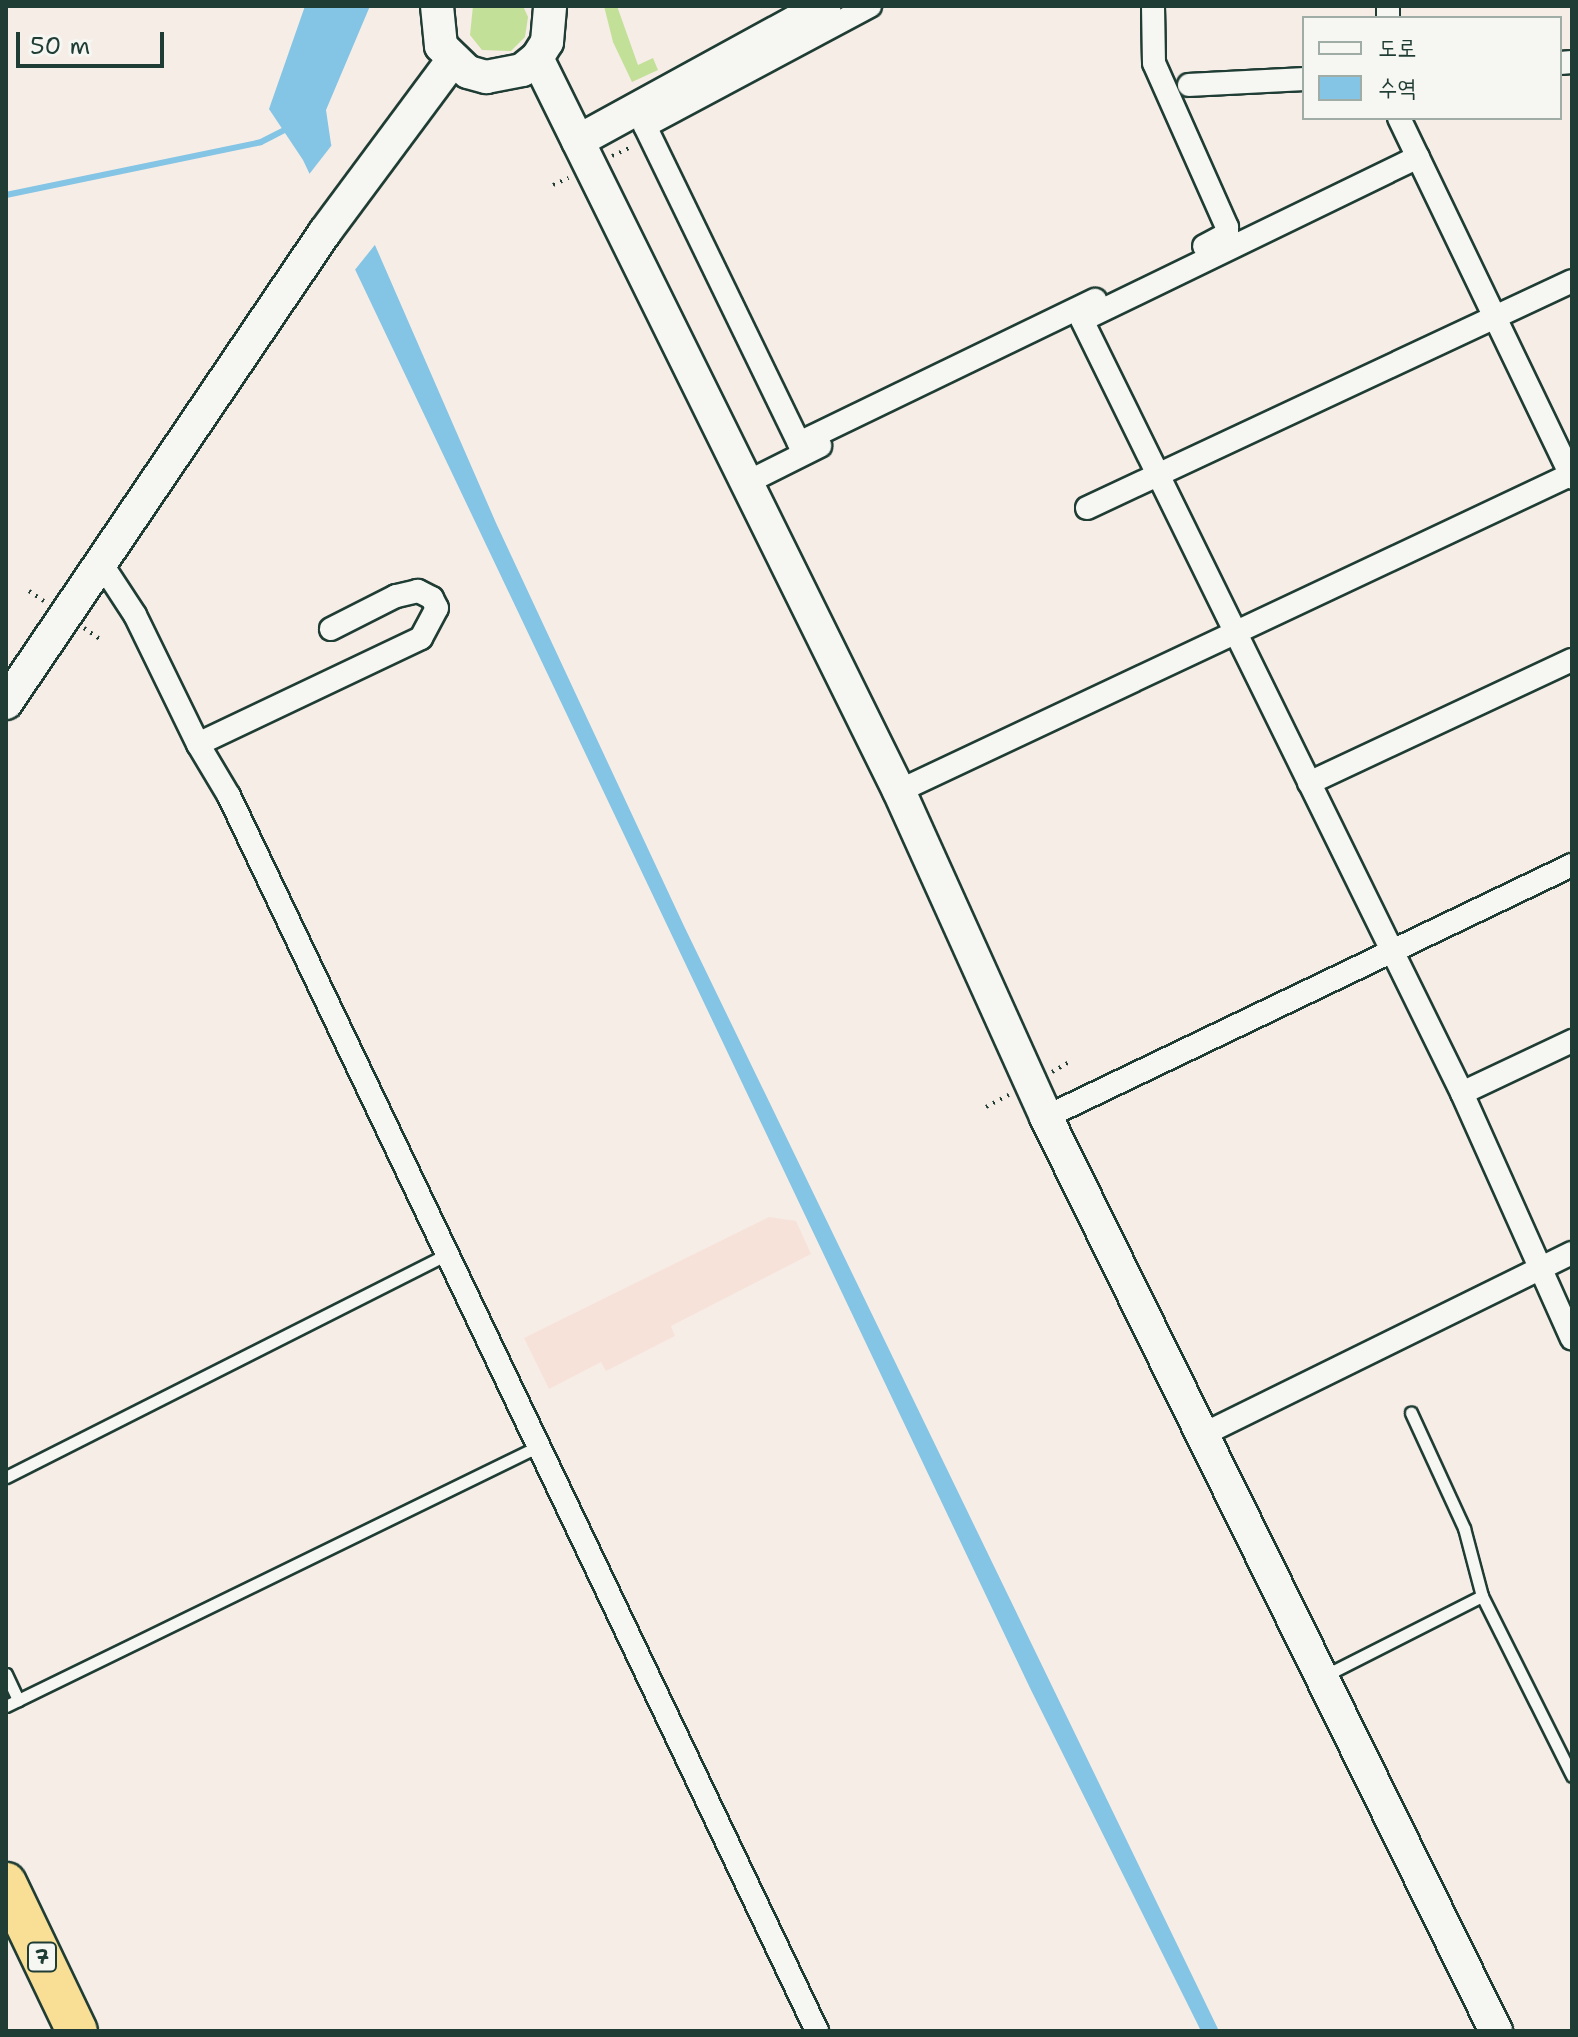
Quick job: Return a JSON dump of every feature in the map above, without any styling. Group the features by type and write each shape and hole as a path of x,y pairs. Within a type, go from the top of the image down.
{"highway":[{"name":"7","path":"6,1883 15,1926 77,2031"}],"street":[{"path":"437,6 436,28 452,61 486,77 513,73 537,58 547,42 550,6"},
{"path":"578,141 825,6"},
{"path":"870,6 645,126 799,443 1227,234 1154,63 1153,6"},
{"path":"537,58 899,791 1046,1117 1496,2031"},
{"path":"6,703 325,232 452,61"},
{"path":"1189,85 1302,79"},
{"path":"899,791 1231,632 1571,475 1400,120"},
{"path":"1418,157 1082,320 1231,632 1462,1093 1572,1339"},
{"path":"1087,508 1572,281"},
{"path":"746,483 979,367"},
{"path":"101,563 135,615 198,744 229,796 817,2031"},
{"path":"198,744 421,638 437,608 432,598 418,591 396,596 331,629"},
{"path":"1309,783 1572,660"},
{"path":"1046,1117 1572,865"},
{"path":"1462,1093 1572,1041"},
{"path":"1202,1435 1572,1253"}],"lane":[{"path":"6,1477 445,1255"},
{"path":"1411,1413 1464,1528 1482,1596 1572,1776"},
{"path":"6,1706 537,1447"},
{"path":"1322,1677 1482,1596"},
{"path":"6,1674 18,1700"}],"shaded area":[{"path":"769,1217 796,1221 811,1254 671,1326 675,1336 606,1371 601,1362 549,1389 524,1338"}],"green space":[{"path":"473,6 523,6 528,17 525,37 511,51 482,50 470,35"},
{"path":"604,6 617,6 638,65 653,58 658,70 632,82 613,42"}],"water":[{"path":"305,6 370,6 326,110 331,144 496,523 684,926 1219,2031 1201,2031 1030,1688 303,160 269,109"}],"pier":[{"path":"335,141 378,241 350,276 307,177"}],"waterway":[{"path":"6,195 261,142 289,128"}]}
